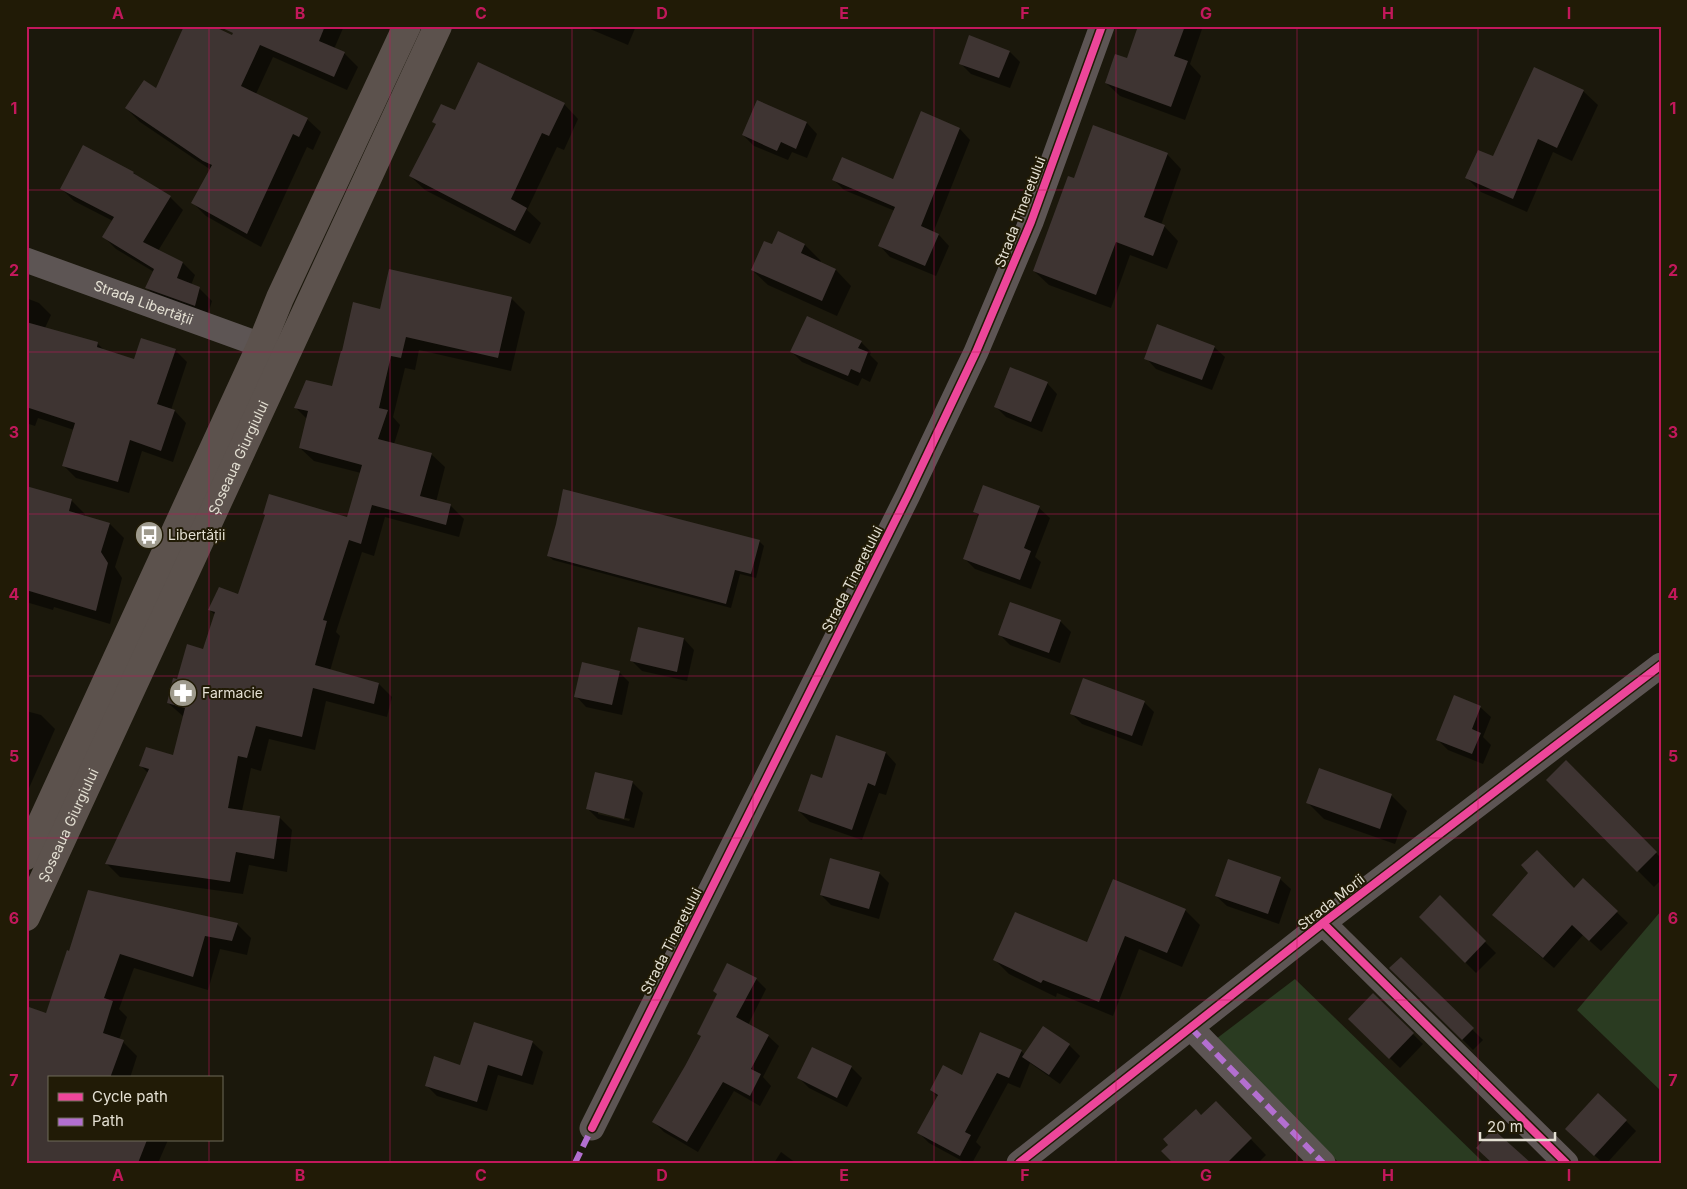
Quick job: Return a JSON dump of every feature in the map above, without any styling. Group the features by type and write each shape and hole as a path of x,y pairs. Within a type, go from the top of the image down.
{"highway":[{"name":"Șoseaua Giurgiului","path":"26,856 261,345 284,290 407,26"},
{"name":"Șoseaua Giurgiului","path":"26,917 438,26"}],"street":[{"name":"Strada Tineretului","path":"592,1128 904,504 971,360 1031,222 1102,26"},
{"name":"Strada Libertății","path":"26,260 261,345"},
{"name":"Strada Morii","path":"1019,1163 1323,923 1661,665"},
{"path":"1323,923 1566,1163"},
{"path":"1191,1028 1323,1163"}],"green space":[{"path":"1661,911 1661,1091 1577,1010"},
{"path":"1295,979 1484,1163 1339,1163 1216,1039"}],"building":[{"path":"184,26 213,26 232,35 233,33 218,26 325,26 319,41 345,52 334,77 260,45 241,86 308,118 299,137 293,134 247,234 191,203 212,165 203,161 125,108 144,80 156,88"},
{"path":"1138,26 1185,26 1174,56 1188,61 1171,107 1105,83 1115,54 1127,58"},
{"path":"969,35 1010,51 999,78 959,64"},
{"path":"478,62 565,103 549,136 542,133 511,199 527,208 515,231 409,176 436,124 432,122 441,104 455,110"},
{"path":"1534,67 1584,90 1557,148 1538,139 1513,199 1465,178 1478,150 1493,156"},
{"path":"757,100 807,122 796,149 781,142 777,151 742,135"},
{"path":"921,111 960,128 921,226 939,234 925,266 878,246 895,207 832,180 842,157 893,179"},
{"path":"1093,125 1168,153 1144,217 1165,225 1153,256 1116,242 1096,295 1033,271 1068,176 1074,178"},
{"path":"83,145 134,172 171,196 143,242 183,262 177,278 200,287 195,306 145,288 154,269 102,237 114,217 60,189"},
{"path":"778,231 805,244 801,253 836,269 822,301 751,270 764,241 772,244"},
{"path":"389,269 512,297 498,358 406,337 401,358 391,356 379,408 388,410 378,439 432,453 420,496 451,504 446,525 372,505 361,544 349,540 323,620 327,621 315,665 379,683 374,704 313,688 302,737 256,726 247,758 238,756 228,808 280,816 274,859 236,852 230,882 105,864 149,769 139,766 146,747 173,755 185,708 167,703 173,678 177,679 187,644 203,649 215,612 208,610 219,587 238,594 265,515 263,514 269,494 347,517 362,465 299,448 308,411 294,408 306,380 332,386 353,302 380,309"},
{"path":"807,316 862,341 858,348 868,352 860,373 851,369 848,376 790,352"},
{"path":"26,322 98,342 97,347 134,359 141,338 176,349 157,404 175,410 161,451 130,440 118,482 62,466 75,423 26,407"},
{"path":"1157,324 1215,346 1202,380 1144,359"},
{"path":"1010,367 1048,382 1031,422 994,407"},
{"path":"983,485 1040,506 1024,548 1031,551 1020,580 963,559 979,514 973,512"},
{"path":"26,486 72,499 69,511 110,523 101,552 108,563 96,611 26,590"},
{"path":"563,489 760,540 751,574 735,570 726,604 547,556"},
{"path":"1010,602 1061,620 1049,653 998,635"},
{"path":"638,627 684,638 677,672 630,661"},
{"path":"582,662 620,671 612,705 574,697"},
{"path":"1083,678 1145,701 1132,736 1070,714"},
{"path":"1454,695 1481,706 1472,729 1481,733 1472,754 1436,740"},
{"path":"836,735 886,752 875,786 868,783 852,830 798,811 811,774 822,778"},
{"path":"1566,760 1657,852 1637,872 1546,780"},
{"path":"1319,768 1392,794 1380,829 1306,803"},
{"path":"595,772 633,781 624,819 586,809"},
{"path":"1537,850 1574,888 1583,878 1618,911 1589,941 1572,925 1543,958 1492,915 1528,873 1521,865"},
{"path":"830,858 880,872 869,909 820,895"},
{"path":"1228,859 1281,877 1268,914 1215,896"},
{"path":"1113,879 1186,909 1167,953 1125,936 1099,1002 1043,980 1041,983 993,960 1015,912 1087,942"},
{"path":"88,890 238,923 232,941 205,936 193,977 120,954 104,998 113,1001 103,1033 124,1040 111,1076 48,1076 48,1142 146,1142 138,1163 26,1163 26,1006 46,1013 67,950 69,951"},
{"path":"1440,895 1486,941 1465,963 1419,917"},
{"path":"1401,957 1474,1028 1462,1040 1389,968"},
{"path":"727,963 757,978 736,1017 769,1035 751,1069 761,1074 750,1096 723,1082 687,1142 652,1122 701,1036 697,1034 717,994 713,991"},
{"path":"1373,993 1414,1033 1389,1059 1348,1019"},
{"path":"474,1022 533,1041 522,1076 488,1065 477,1102 425,1086 434,1056 460,1065"},
{"path":"1043,1026 1070,1044 1049,1075 1022,1057"},
{"path":"980,1032 1022,1050 1009,1078 997,1073 965,1132 971,1135 960,1156 917,1133 938,1095 930,1090 943,1065 962,1075"},
{"path":"812,1047 852,1066 837,1098 797,1078"},
{"path":"1598,1093 1627,1120 1594,1156 1565,1129"},
{"path":"1216,1101 1252,1138 1227,1163 1173,1163 1161,1151 1168,1145 1163,1139 1196,1109 1201,1115"},
{"path":"1493,1129 1531,1163 1492,1163 1476,1148"}],"marked path":[{"path":"1191,1028 1323,1163"},
{"path":"575,1163 592,1128"}],"cycle path":[{"path":"592,1128 908,495 976,352 1031,222 1102,26"},
{"path":"1019,1163 1323,923 1661,665"},
{"path":"1323,923 1566,1163"}],"place":[{"name":"Libertății","path":"149,535"},
{"name":"Farmacie","path":"183,693"}]}
